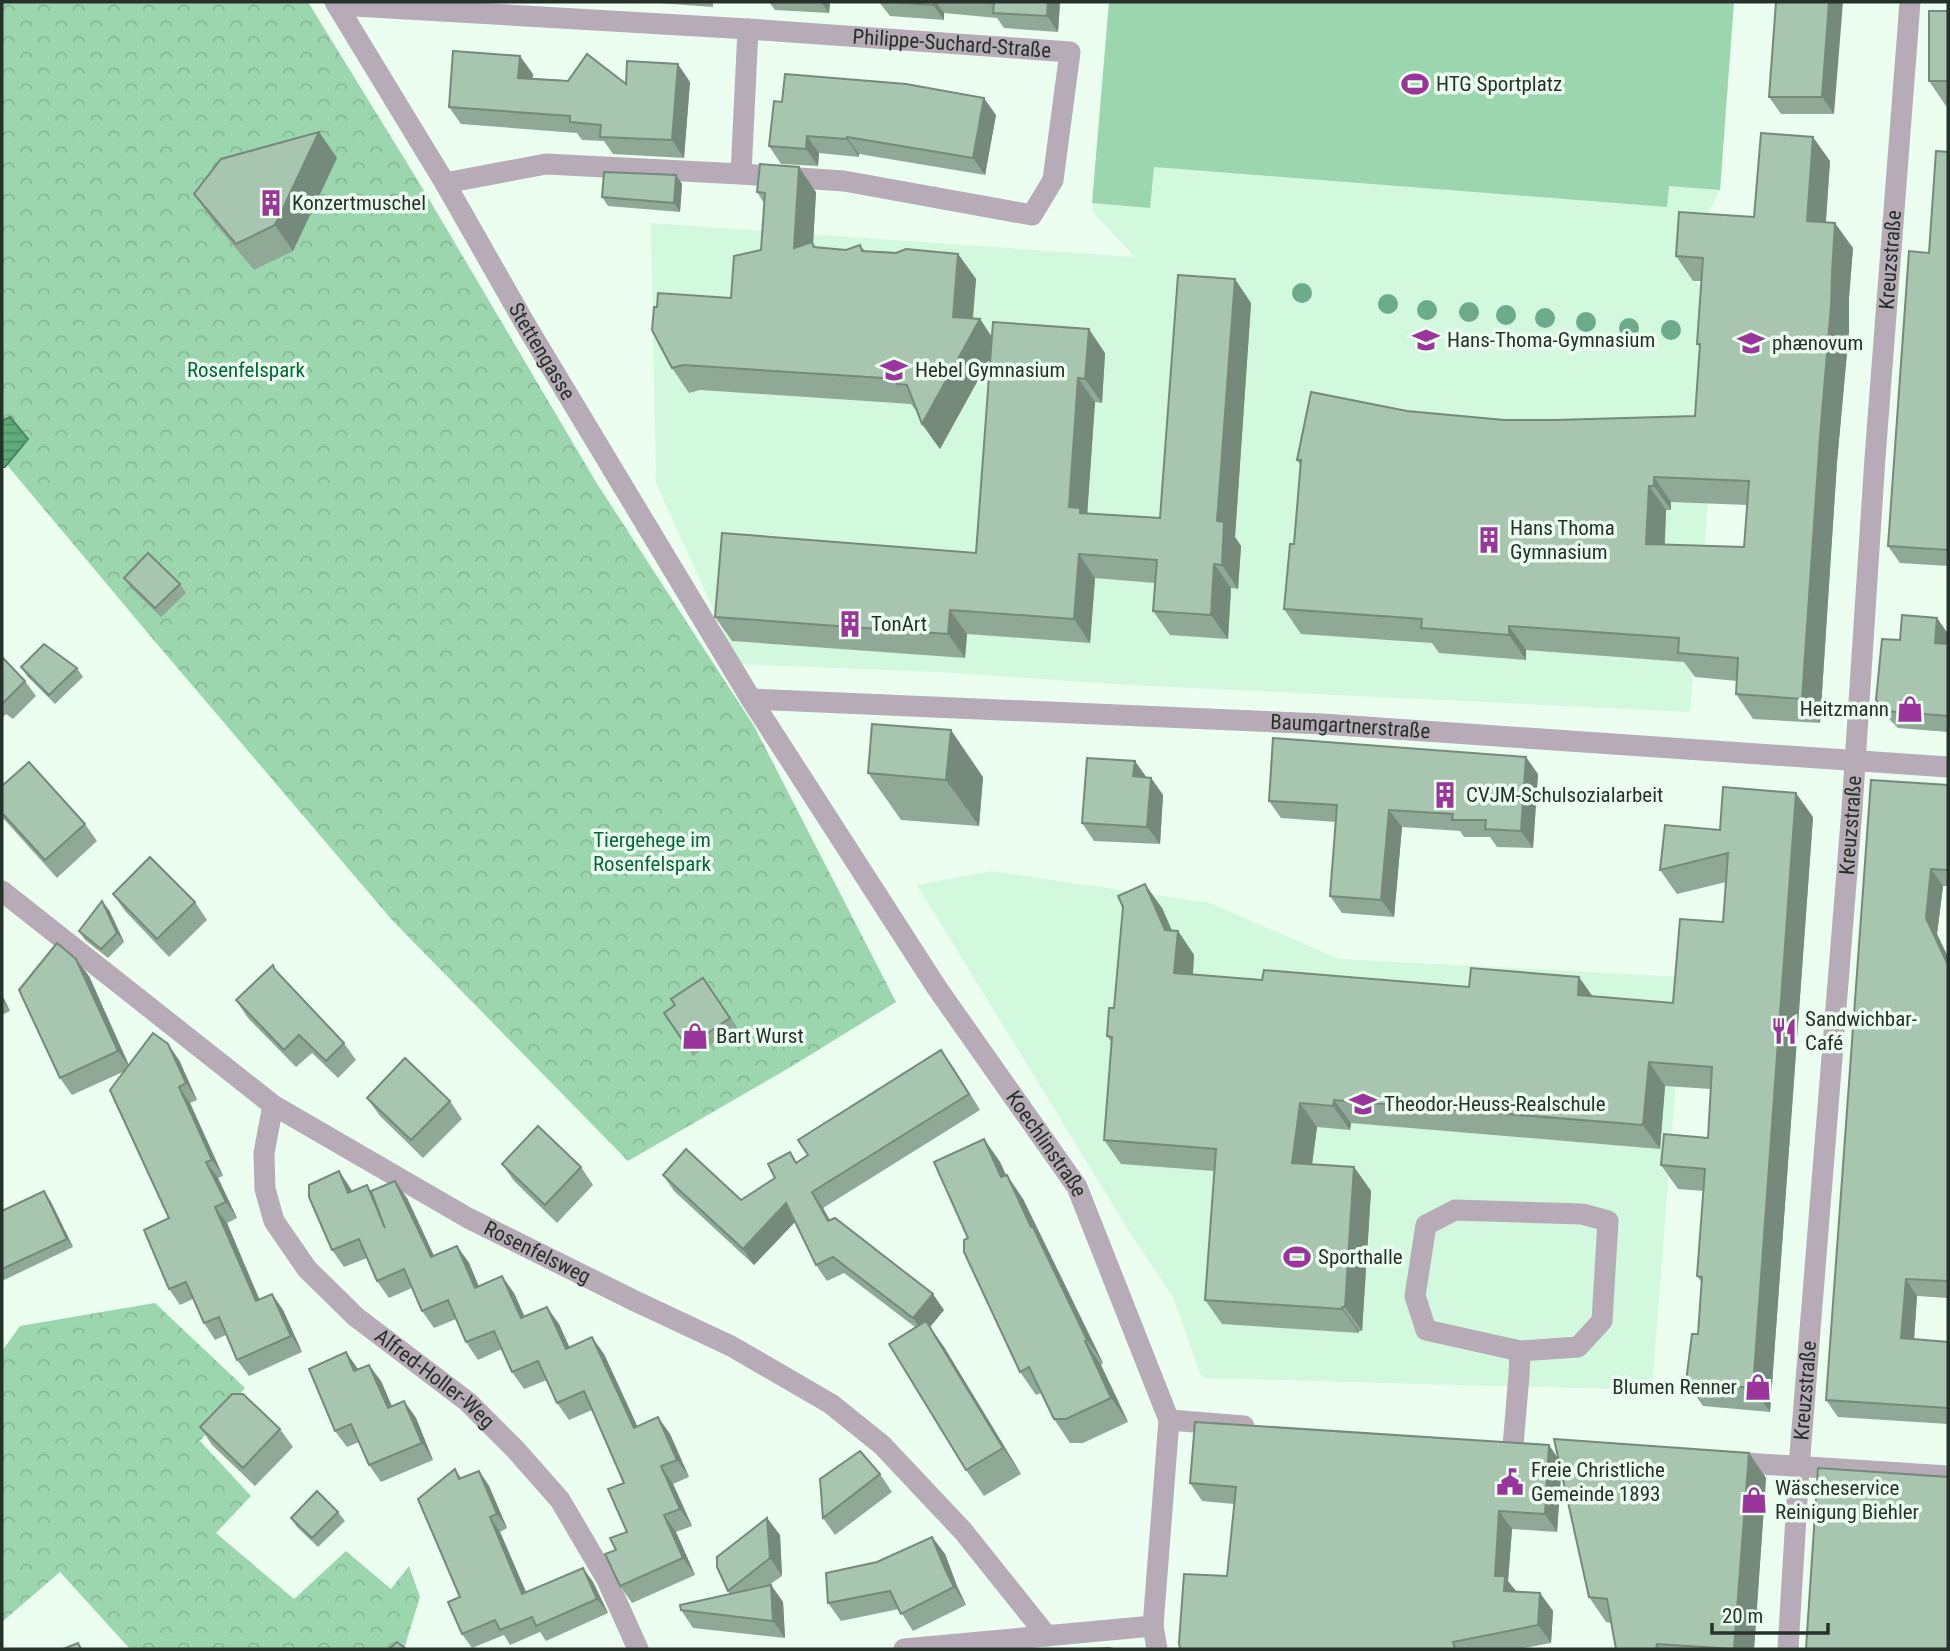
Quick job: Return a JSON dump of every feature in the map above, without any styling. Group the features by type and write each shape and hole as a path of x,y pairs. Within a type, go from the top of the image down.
{"street":[{"name":"Kreuzstraße","path":"1788,1649 1799,1467 1855,761 1910,2"},
{"name":"Philippe-Suchard-Straße","path":"336,4 1070,52 1053,180 1032,215 844,181 741,174 546,164 445,183"},
{"name":"Stettengasse","path":"336,4 445,183 524,323 751,699"},
{"path":"741,174 748,29"},
{"name":"Baumgartnerstraße","path":"751,699 1322,724 1948,767"},
{"name":"Koechlinstraße","path":"751,699 937,988 1077,1188 1169,1420 1153,1626 1157,1649"},
{"name":"Rosenfelsweg","path":"2,891 273,1105 468,1217 731,1346 831,1404 882,1445 963,1531 1047,1636"},
{"name":"Alfred-Holler-Weg","path":"273,1105 264,1153 265,1189 274,1221 307,1269 356,1317 468,1402 560,1500 607,1580 638,1649"},
{"path":"1455,1210 1582,1214 1608,1221 1602,1321 1578,1347 1520,1351 1426,1330 1415,1296 1426,1225 1455,1210"},
{"path":"1513,1446 1520,1351"},
{"path":"1169,1420 1266,1427"},
{"path":"1704,1460 1948,1476"},
{"path":"904,1649 1153,1626"}],"shaded area":[{"name":"Hans-Thoma-Gymnasium","path":"1109,2 1734,2 1720,190 1696,236 1693,280 1718,299 1708,503 1690,712 1130,685 939,672 738,664 656,483 651,223 1135,257 1092,211"},
{"path":"10,417 28,439 5,467 2,467 2,421"},
{"name":"Theodor-Heuss-Realschule","path":"991,871 1210,903 1339,959 1684,977 1652,1390 1202,1378 1173,1297 1129,1231 917,885"}],"green space":[{"name":"Rosenfelspark","path":"2,2 308,2 423,189 596,482 754,726 896,1002 789,1068 628,1161 392,920 2,459"},
{"name":"HTG Sportplatz","path":"1109,2 1734,2 1720,190 1669,186 1667,207 1154,167 1150,208 1092,203"},
{"path":"155,1303 245,1388 200,1441 251,1496 216,1533 294,1599 346,1551 391,1589 409,1566 420,1597 404,1649 130,1649 60,1572 2,1622 2,1351 20,1326"}],"building":[{"path":"893,2 933,2 933,5"},
{"path":"980,2 1048,2 1047,16 993,13 994,3"},
{"path":"1776,2 1829,2 1822,97 1769,97"},
{"path":"1929,11 1948,11 1948,81 1929,81"},
{"path":"453,51 520,56 518,78 568,81 587,54 626,84 627,61 678,64 672,140 600,137 601,125 570,122 570,116 449,107"},
{"path":"785,74 906,84 984,98 973,158 847,137 807,136 806,149 769,146 774,101 782,102"},
{"path":"319,132 275,225 236,244 194,194 221,159"},
{"path":"1761,133 1813,137 1807,221 1835,223 1802,699 1736,694 1738,658 1678,653 1679,638 1509,626 1509,635 1421,628 1422,619 1284,609 1290,544 1294,544 1301,460 1297,460 1311,392 1407,411 1504,420 1695,416 1703,258 1676,256 1679,212 1754,217","holes":["1654,477 1749,481 1744,547 1646,544 1649,486 1654,486"]},
{"path":"1936,151 1948,152 1948,550 1888,546 1909,251 1929,253"},
{"path":"760,164 799,167 794,248 812,242 814,247 846,250 860,245 862,251 896,253 906,249 958,254 953,317 980,319 922,424 907,385 897,384 898,379 683,365 672,368 652,330 658,293 731,298 734,256 761,250 765,193 757,192"},
{"path":"604,172 676,175 674,203 602,197"},
{"path":"1178,275 1235,279 1217,521 1224,522 1222,565 1214,564 1211,615 1153,611 1157,560 1079,554 1074,619 950,610 948,634 715,617 722,533 976,553 993,322 1089,329 1085,379 1078,378 1069,507 1080,508 1080,513 1160,518"},
{"path":"148,553 180,584 155,608 124,578"},
{"path":"1902,615 1937,618 1935,643 1948,644 1948,716 1886,711 1876,700 1882,639 1900,640"},
{"path":"44,644 77,668 49,695 21,667"},
{"path":"2,657 25,681 2,704"},
{"path":"872,724 951,730 946,780 868,773"},
{"path":"1273,738 1526,757 1521,831 1485,829 1486,820 1452,820 1453,814 1389,810 1381,900 1330,896 1337,805 1269,801"},
{"path":"1087,758 1135,761 1133,776 1151,778 1147,827 1082,823"},
{"path":"29,762 85,824 45,860 2,813 2,786"},
{"path":"1871,780 1948,785 1948,870 1931,869 1926,918 1948,965 1948,1281 1906,1279 1901,1338 1948,1342 1948,1408 1826,1400"},
{"path":"1723,787 1796,793 1753,1388 1686,1382 1692,1334 1698,1334 1702,1277 1697,1276 1705,1169 1661,1165 1664,1134 1708,1138 1712,1067 1649,1062 1643,1125 1334,1100 1333,1106 1300,1103 1292,1163 1354,1167 1345,1307 1342,1309 1205,1300 1216,1149 1104,1140 1112,1037 1107,1036 1109,1008 1114,1008 1123,907 1118,896 1145,884 1165,930 1178,931 1174,973 1262,980 1264,970 1469,987 1471,968 1579,977 1578,995 1673,1003 1680,919 1723,922 1728,853 1660,870 1665,825 1720,830"},
{"path":"150,857 195,902 157,939 113,894"},
{"path":"102,901 117,933 101,949 79,931"},
{"path":"57,943 76,959 118,1051 60,1078 19,990"},
{"path":"273,965 344,1043 326,1061 299,1035 284,1050 236,1000"},
{"path":"703,978 730,1018 687,1047 664,1013 675,1005 671,999"},
{"path":"153,1033 168,1044 186,1083 179,1087 212,1160 206,1162 226,1202 215,1207 256,1301 272,1294 291,1336 237,1360 219,1317 204,1323 186,1282 169,1289 144,1230 169,1218 110,1090"},
{"path":"941,1050 969,1094 812,1192 828,1221 835,1218 933,1294 913,1318 833,1257 816,1265 786,1203 743,1249 663,1175 686,1149 741,1200 775,1178 768,1164 790,1152 796,1163 808,1155 798,1140"},
{"path":"405,1058 450,1101 411,1140 367,1098"},
{"path":"538,1126 581,1167 545,1205 502,1164"},
{"path":"984,1139 1001,1177 1007,1175 1033,1227 1087,1340 1085,1341 1111,1398 1066,1419 1054,1419 1029,1367 1020,1372 964,1252 964,1240 968,1238 934,1162"},
{"path":"339,1171 348,1193 367,1185 385,1228 371,1191 395,1181 431,1257 457,1246 475,1288 502,1276 521,1318 547,1307 566,1349 592,1337 634,1428 658,1417 677,1460 661,1466 680,1509 664,1515 683,1558 620,1586 605,1554 616,1550 610,1538 627,1532 608,1489 624,1483 584,1391 557,1403 538,1361 512,1372 494,1331 466,1342 448,1300 422,1311 404,1269 377,1281 359,1239 332,1250 309,1197 309,1185"},
{"path":"44,1191 67,1239 2,1269 2,1211"},
{"path":"926,1321 1003,1448 966,1470 889,1344"},
{"path":"346,1352 354,1371 369,1365 388,1408 404,1401 422,1443 369,1465 351,1424 335,1431 309,1369"},
{"path":"232,1394 243,1394 280,1429 243,1468 200,1427"},
{"path":"1195,1422 1549,1445 1545,1514 1499,1511 1495,1576 1505,1576 1504,1591 1540,1593 1538,1625 1453,1642 1455,1649 1180,1649 1184,1574 1227,1576 1236,1487 1190,1483"},
{"path":"1554,1439 1749,1453 1734,1649 1657,1644 1656,1649 1616,1649 1607,1599 1589,1597"},
{"path":"860,1451 880,1474 823,1518 820,1479"},
{"path":"1818,1468 1948,1477 1948,1649 1806,1649"},
{"path":"455,1469 459,1479 479,1471 497,1514 490,1517 522,1594 583,1568 597,1599 536,1626 532,1617 500,1630 495,1620 462,1634 448,1602 460,1597 418,1499"},
{"path":"317,1491 338,1512 312,1538 291,1518"},
{"path":"767,1518 770,1558 728,1591 717,1567 717,1557"},
{"path":"932,1537 954,1587 901,1614 890,1591 828,1603 826,1573 877,1562"},
{"path":"771,1585 773,1621 681,1610 680,1605"},
{"path":"397,1642 406,1649 389,1649"},
{"path":"78,1643 81,1649 63,1649"}],"place":[{"name":"HTG Sportplatz","path":"1415,84"},
{"name":"Konzertmuschel","path":"271,203"},
{"name":"Hans-Thoma-Gymnasium","path":"1426,340"},
{"name":"phænovum","path":"1751,343"},
{"name":"Hebel Gymnasium","path":"894,370"},
{"name":"Hans Thoma Gymnasium","path":"1489,540"},
{"name":"TonArt","path":"850,624"},
{"name":"Heitzmann","path":"1910,709"},
{"name":"CVJM-Schulsozialarbeit","path":"1445,795"},
{"name":"Sandwichbar- Café","path":"1784,1031"},
{"name":"Bart Wurst","path":"695,1036"},
{"name":"Theodor-Heuss-Realschule","path":"1363,1104"},
{"name":"Sporthalle","path":"1297,1257"},
{"name":"Blumen Renner","path":"1758,1387"},
{"name":"Freie Christliche Gemeinde 1893","path":"1510,1482"},
{"name":"Wäscheservice Reinigung Biehler","path":"1754,1500"}],"park label":[{"name":"Tiergehege im Rosenfelspark","path":"652,852"}]}
